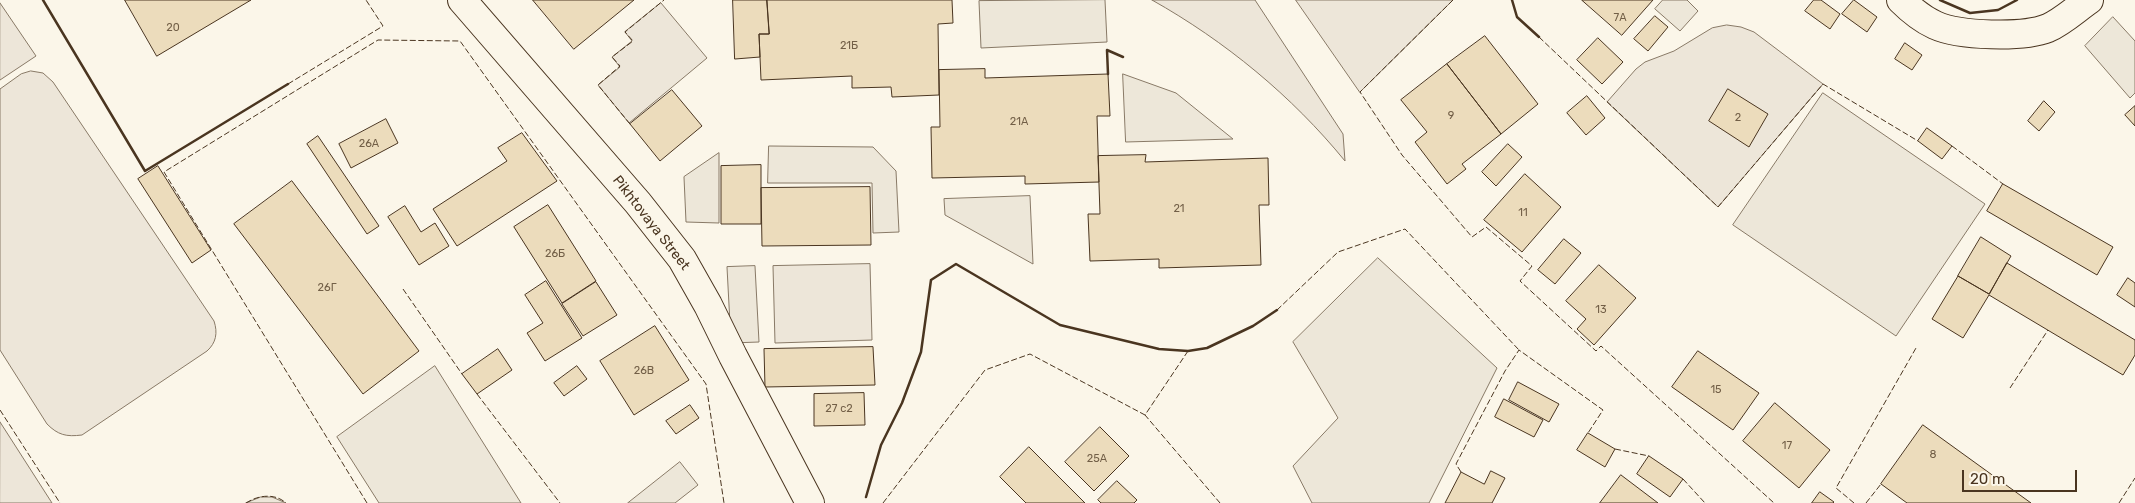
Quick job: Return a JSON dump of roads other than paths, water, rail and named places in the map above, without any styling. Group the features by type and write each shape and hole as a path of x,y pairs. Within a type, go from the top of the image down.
{"street":[{"name":"Pikhtovaya Street","path":"462,0 638,203 682,259 708,305 732,356 810,503"},
{"path":"1901,0 1911,10 1936,25 2002,35 2032,33 2049,27 2089,0"}]}
